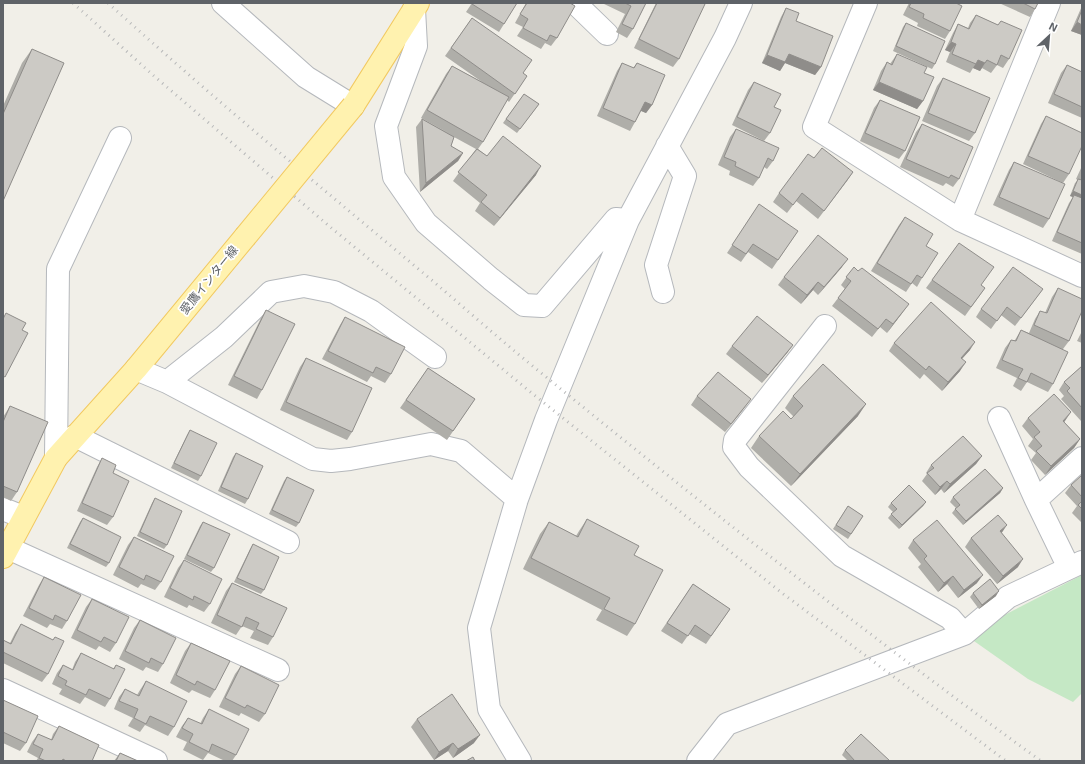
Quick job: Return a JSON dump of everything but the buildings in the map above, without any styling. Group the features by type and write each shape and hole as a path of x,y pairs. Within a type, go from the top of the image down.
{"main road":[{"name":"愛鷹インター線","path":"5,553 56,458 136,368 353,106 416,6"}],"street":[{"path":"223,3 306,76 353,106"},
{"path":"575,3 607,34"},
{"path":"866,3 814,127 960,220 1082,276"},
{"path":"960,220 1049,3"},
{"path":"416,6 416,46 386,126 394,177 426,223 491,279 524,305 542,306 616,219 628,220"},
{"path":"520,761 489,709 479,628 517,499 546,420 628,220 725,38 733,7"},
{"path":"56,458 58,269 120,138"},
{"path":"663,292 656,265 685,176 667,146"},
{"path":"167,382 224,337 271,292 304,286 334,292 371,311 435,357"},
{"path":"825,326 735,440 734,447 749,467 842,556 950,618 964,634"},
{"path":"136,368 167,382 313,459 331,461 350,459 431,444 461,451 517,499"},
{"path":"698,761 727,724 964,634 1008,597 1076,565 1036,500 999,418"},
{"path":"75,436 288,542"},
{"path":"1036,500 1082,458"},
{"path":"3,509 23,517"},
{"path":"5,553 278,670"},
{"path":"3,690 156,761"}],"green space":[{"path":"1082,575 1082,693 1073,702 1028,679 964,634 991,622"}],"railway":[{"path":"73,3 154,76 329,226 528,390 782,593 1006,761"},
{"path":"108,3 188,74 513,350 851,619 1041,761"}]}
